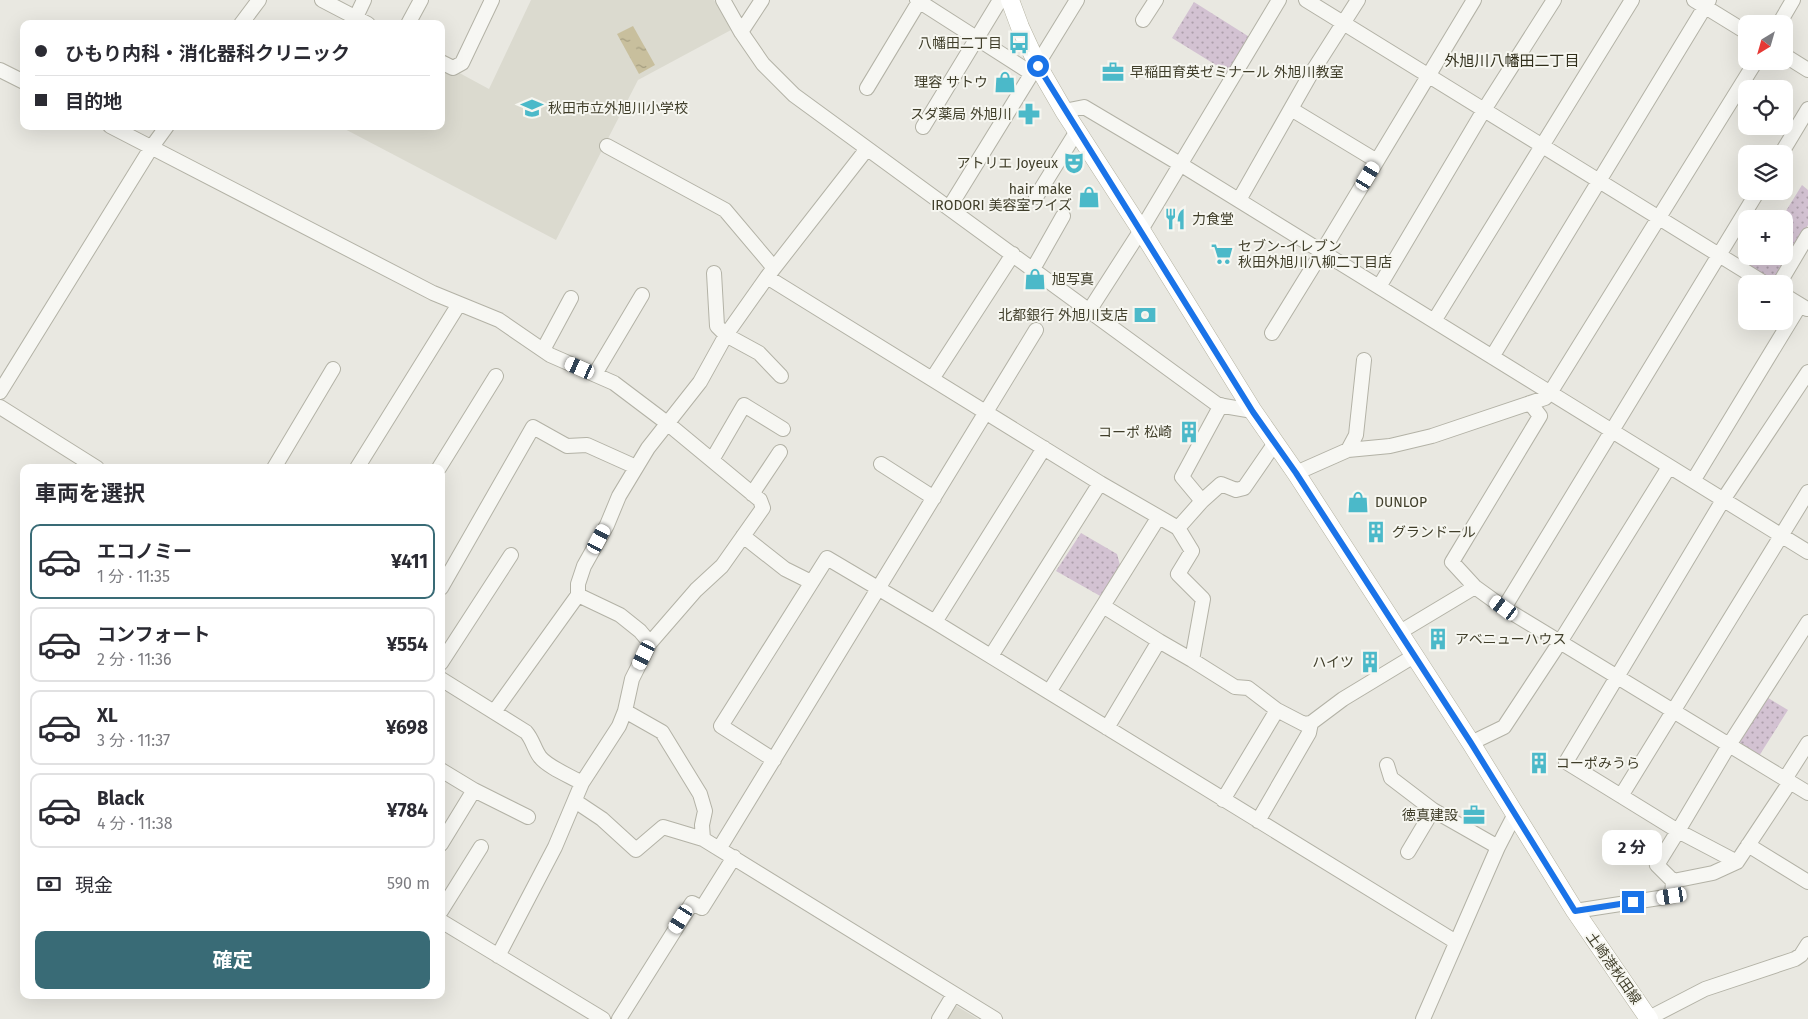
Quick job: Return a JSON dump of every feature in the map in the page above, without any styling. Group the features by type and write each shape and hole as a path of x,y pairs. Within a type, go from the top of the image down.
{"main road":[{"name":"土崎港秋田線","path":"1010,0 1034,70 1064,111 1141,230 1253,412 1296,473 1400,632 1516,814 1575,911 1648,1019"}],"street":[{"path":"244,20 258,0"},
{"path":"322,0 360,20"},
{"path":"362,20 364,0"},
{"path":"410,20 421,0"},
{"path":"445,64 452,68 462,63 492,0"},
{"path":"723,0 741,32 763,64 794,95 866,150 1013,254 1218,405 1253,412"},
{"path":"741,32 762,0"},
{"path":"867,88 919,0 977,38 1034,70"},
{"path":"923,127 1000,0"},
{"path":"949,208 1077,0"},
{"path":"1143,20 1156,0"},
{"path":"1088,311 1141,230 1279,0"},
{"path":"1306,0 1751,275"},
{"path":"1239,200 1309,77 1358,0"},
{"path":"1272,332 1474,0"},
{"path":"1378,287 1484,110 1554,0"},
{"path":"1434,321 1632,0"},
{"path":"1784,15 1793,0"},
{"path":"1492,357 1599,180 1703,2 1738,26"},
{"path":"1793,61 1808,70"},
{"path":"0,70 20,80"},
{"path":"1296,473 1348,450 1390,446 1432,436 1545,398 1550,393 1750,70"},
{"path":"1064,111 1084,107 1239,200 1808,552"},
{"path":"1291,109 1377,161"},
{"path":"1786,145 1808,109"},
{"path":"117,130 433,293 499,320 543,350 614,383 667,422 760,500 763,508 722,566 696,590 650,643 632,679 625,711 615,733 582,784 555,847 498,956"},
{"path":"0,392 151,148 164,130"},
{"path":"1036,197 1077,132"},
{"path":"607,146 725,210 771,273 932,379 1100,483 1178,528 1192,551 1178,574 1203,599 1192,660"},
{"path":"494,712 578,595 578,584 584,566 619,496 648,448 700,382 726,335 771,273 866,150"},
{"path":"1504,608 1753,200"},
{"path":"1033,269 1064,216"},
{"path":"1784,275 1808,235"},
{"path":"932,379 1013,254"},
{"path":"714,273 717,326 726,335 759,353 781,376"},
{"path":"595,374 642,295"},
{"path":"543,350 571,298"},
{"path":"1693,481 1804,307 1793,300"},
{"path":"359,464 459,304"},
{"path":"719,849 1036,330"},
{"path":"1348,450 1356,436 1364,360"},
{"path":"276,464 333,369"},
{"path":"1737,862 1678,831 1566,762 1723,500 1808,372"},
{"path":"441,464 496,376"},
{"path":"1530,403 1540,416 1452,562 1475,587 1504,608 1808,793"},
{"path":"712,460 744,405 783,428"},
{"path":"1202,501 1182,477 1221,405"},
{"path":"0,407 91,464"},
{"path":"445,581 533,427 567,446 587,445 636,467"},
{"path":"1178,528 1220,484 1236,490 1244,488 1275,443"},
{"path":"935,622 1044,448"},
{"path":"752,494 780,452"},
{"path":"881,464 934,498"},
{"path":"1471,743 1504,727 1560,642 1669,467"},
{"path":"991,656 1100,483"},
{"path":"1621,796 1808,492"},
{"path":"1049,692 1158,518"},
{"path":"743,536 785,569 811,582"},
{"path":"445,656 511,555"},
{"path":"774,760 721,726 827,558 991,656 1456,942"},
{"path":"1400,632 1475,587"},
{"path":"578,595 620,615 640,631 650,643"},
{"path":"1103,606 1235,687 1248,688 1277,710 1304,724 1311,723 1343,698 1414,656"},
{"path":"1674,881 1656,865 1729,745 1808,622"},
{"path":"1107,728 1159,641"},
{"path":"445,681 526,732 532,738 536,752 542,760 582,784"},
{"path":"1223,800 1277,710"},
{"path":"625,711 662,732 700,794 704,811 703,838"},
{"path":"1258,821 1309,733 1311,723"},
{"path":"1674,881 1713,873 1737,862 1788,781 1808,743"},
{"path":"1387,765 1391,778 1433,810 1498,847"},
{"path":"445,772 474,790 528,817"},
{"path":"445,837 474,790"},
{"path":"575,801 602,819 636,850 663,827 703,838 995,1019"},
{"path":"1408,852 1433,810"},
{"path":"1423,1019 1498,847 1516,814"},
{"path":"1748,845 1808,882"},
{"path":"445,904 481,847"},
{"path":"619,1019 692,903 702,908 734,858"},
{"path":"1575,911 1672,896 1674,881"},
{"path":"445,923 603,1019"},
{"path":"1648,1019 1705,989 1806,954"},
{"path":"939,1019 954,994"}],"shaded area":[{"name":"秋田市立外旭川小学校","path":"531,0 714,0 731,30 638,80 556,240 347,130 445,130 445,65 489,89"},
{"path":"1194,2 1251,38 1229,73 1172,38"},
{"path":"1802,185 1808,190 1808,225 1793,250 1793,210 1787,210"},
{"path":"1751,265 1784,265 1779,275 1764,275 1750,267"},
{"path":"1081,533 1117,554 1121,569 1102,597 1056,571"},
{"path":"1765,696 1788,710 1759,756 1736,742"},
{"path":"955,1005 978,1019 947,1019"}],"water":[{"path":"633,26 655,65 639,74 617,34"}],"place":[{"name":"八幡田二丁目","path":"1019,43"},
{"name":"早稲田育英ゼミナール 外旭川教室","path":"1113,72"},
{"name":"理容 サトウ","path":"1005,82"},
{"name":"秋田市立外旭川小学校","path":"532,108"},
{"name":"スダ薬局 外旭川","path":"1029,114"},
{"name":"アトリエ Joyeux","path":"1074,163"},
{"name":"hair make IRODORI 美容室ワイズ","path":"1089,197"},
{"name":"力食堂","path":"1175,219"},
{"name":"セブン-イレブン 秋田外旭川八柳二丁目店","path":"1222,254"},
{"name":"旭写真","path":"1035,279"},
{"name":"北都銀行 外旭川支店","path":"1145,315"},
{"name":"コーポ 松崎","path":"1189,432"},
{"name":"DUNLOP","path":"1358,502"},
{"name":"グランドール","path":"1376,532"},
{"name":"アベニューハウス","path":"1438,639"},
{"name":"ハイツ","path":"1370,662"},
{"name":"コーポみうら","path":"1539,763"},
{"name":"徳真建設","path":"1474,815"}],"district":[{"name":"外旭川八幡田二丁目","path":"1512,61"}],"route":[{"path":"1038,66 1064,111 1141,230 1253,412 1296,473 1400,632 1575,911 1633,902"}]}
